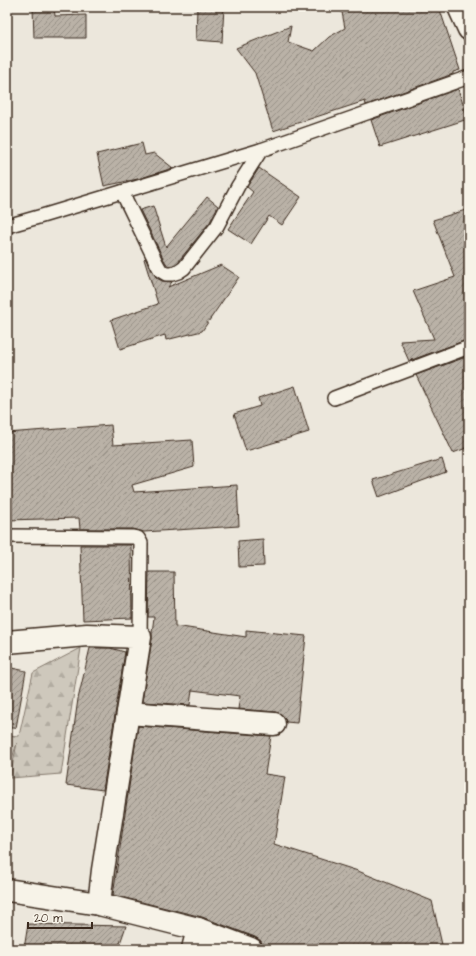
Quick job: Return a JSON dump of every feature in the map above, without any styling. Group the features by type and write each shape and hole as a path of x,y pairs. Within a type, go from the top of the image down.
{"street":[{"path":"459,7 469,29"},
{"path":"7,642 87,635 140,637 103,870 99,904"},
{"path":"128,713 274,724"},
{"path":"7,890 99,904 195,939 251,949"}],"lane":[{"path":"7,226 261,150 469,77"},
{"path":"122,192 161,271 166,274 172,274 178,272 190,261 217,226 238,186 261,150"},
{"path":"334,398 469,347"},
{"path":"7,536 138,538 141,543 140,637"}],"green space":[{"path":"81,648 61,774 10,778 17,743 7,774 7,735 19,736 33,673"}],"building":[{"path":"33,7 54,7 55,16 86,15 86,38 34,38"},
{"path":"197,7 224,7 222,42 196,40"},
{"path":"341,7 439,7 460,70 453,72 453,74 366,105 365,101 273,131 255,73 236,48 291,26 288,42 314,51 329,37 345,28"},
{"path":"458,89 468,119 380,147 371,120"},
{"path":"142,143 145,155 154,153 173,168 138,179 104,186 97,154"},
{"path":"259,168 301,197 282,225 269,216 251,244 228,229 253,192 247,187"},
{"path":"207,197 218,206 210,222 178,262 174,265 168,266 140,210 153,206 166,247"},
{"path":"469,209 469,339 409,361 400,341 434,339 413,291 455,277 433,220"},
{"path":"145,258 157,278 162,281 172,282 168,287 221,265 239,277 202,331 166,340 165,335 120,349 111,320 158,304 144,259"},
{"path":"469,356 469,447 453,453 416,375"},
{"path":"295,386 309,432 246,451 234,414 260,406 258,398"},
{"path":"111,425 113,445 192,440 194,467 132,485 134,492 237,485 239,526 144,532 133,529 80,529 79,518 7,520 7,433"},
{"path":"442,459 446,472 379,497 373,480"},
{"path":"263,539 264,566 239,567 238,541"},
{"path":"80,545 131,545 132,618 83,620"},
{"path":"149,572 174,572 175,626 246,637 246,630 306,636 297,723 286,722 285,718 281,714 275,712 238,709 240,696 192,690 190,705 142,702 154,617 148,617"},
{"path":"90,648 110,648 125,652 103,790 66,785 78,699"},
{"path":"7,667 26,671 16,728 7,728"},
{"path":"138,726 271,736 265,774 285,777 274,844 358,871 432,901 443,949 263,948 261,941 255,937 202,917 113,895"},
{"path":"28,924 126,926 118,949 24,949"}]}
